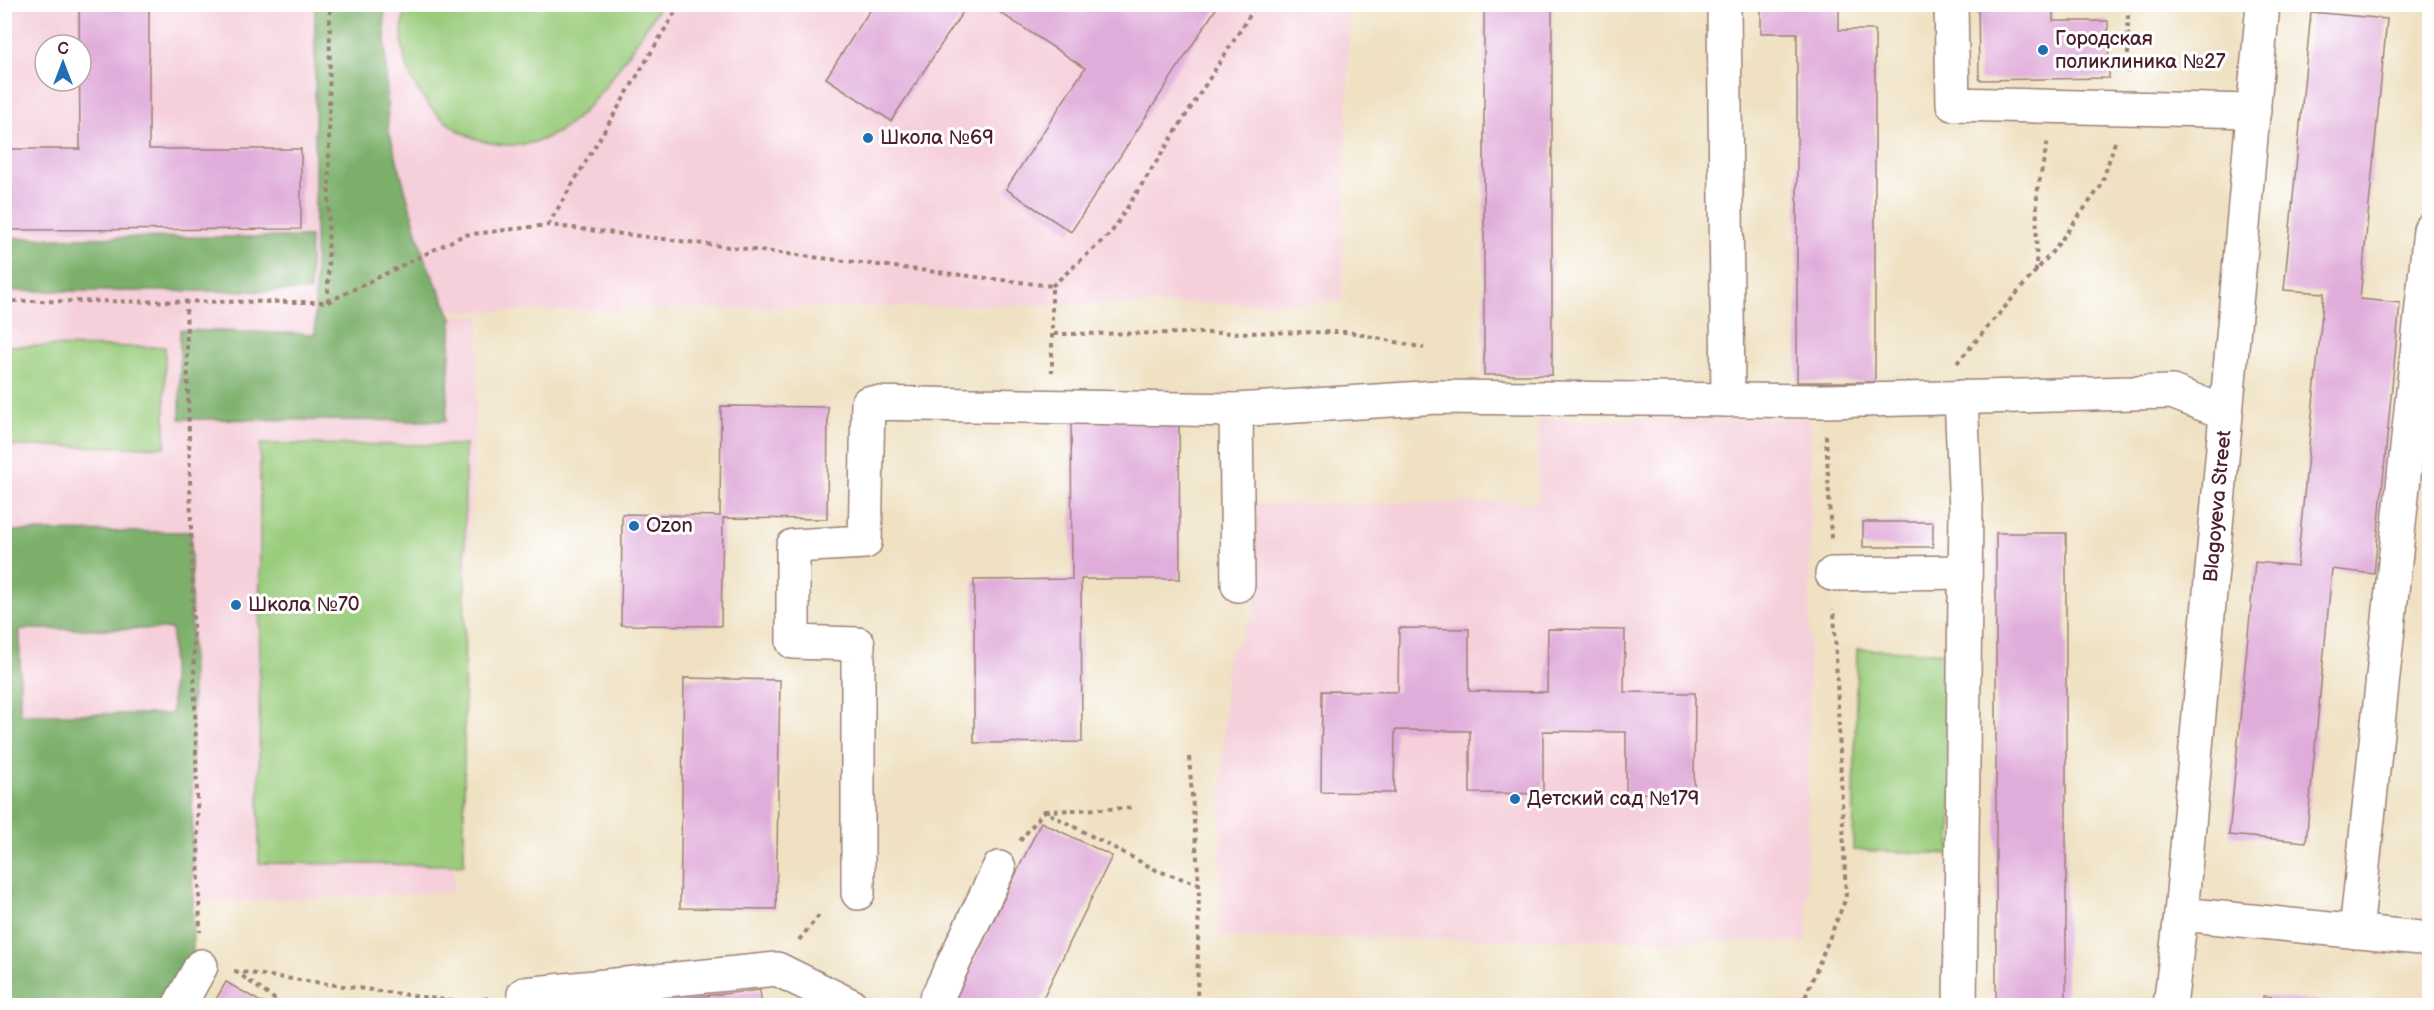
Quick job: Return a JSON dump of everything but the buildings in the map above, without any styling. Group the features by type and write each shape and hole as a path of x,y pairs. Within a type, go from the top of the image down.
{"street":[{"path":"1724,4 1728,400"},
{"path":"1951,4 1953,104 2254,111"},
{"name":"Blagoyeva Street","path":"2170,1005 2181,914 2263,4"},
{"path":"2356,932 2430,230"},
{"path":"858,893 858,644 793,642 793,546 865,542 868,403 1236,410 1438,397 1825,401 1955,385 2172,392 2226,413"},
{"path":"1955,385 1965,572 1960,1005"},
{"path":"1236,410 1238,585"},
{"path":"1832,574 1965,572"},
{"path":"933,1005 999,868"},
{"path":"2181,914 2430,939"},
{"path":"179,1005 201,966"},
{"path":"524,994 777,969 852,1005"}],"path":[{"path":"328,302 330,4"},
{"path":"548,225 680,4"},
{"path":"4,302 186,300 328,302 464,235 548,225 1052,286 1111,233 1257,4"},
{"path":"1955,385 2101,186 2125,107 2130,57 2128,4"},
{"path":"2036,272 2037,193 2049,137"},
{"path":"1049,408 1054,334 1052,286"},
{"path":"186,300 201,966 459,1004 524,994"},
{"path":"1054,334 1349,332 1424,348"},
{"path":"1806,1005 1806,995 1846,898 1825,401"},
{"path":"1189,757 1199,884 1197,1005"},
{"path":"999,868 1044,811 1132,808"},
{"path":"1044,811 1158,871 1199,884"},
{"path":"235,971 284,1005"}],"shaded area":[{"path":"4,5 1350,5 1342,302 402,312 480,317 453,892 5,911"},
{"name":"Детский сад №179","path":"1811,418 1807,942 1218,937 1226,660 1255,612 1256,504 1538,502 1537,419"}],"green space":[{"path":"407,4 661,5 615,74 588,107 573,121 558,132 527,144 497,144 468,135 442,118 421,95 408,68 402,37"},
{"path":"315,5 384,5 388,128 424,257 452,318 446,421 180,419 180,330 315,334"},
{"path":"310,237 310,291 5,291 5,238"},
{"path":"8,346 165,347 165,447 8,446"},
{"path":"260,444 465,445 464,865 259,863"},
{"path":"5,531 191,532 193,964 171,1005 5,1006","holes":["20,629 172,629 172,714 20,714"]},
{"path":"1857,649 1955,653 1951,854 1853,850"}],"place":[{"name":"Городская поликлиника №27","path":"2043,50"},
{"name":"Школа №69","path":"868,138"},
{"name":"Ozon","path":"634,526"},
{"name":"Школа №70","path":"236,605"},
{"name":"Детский сад №179","path":"1515,799"}]}
